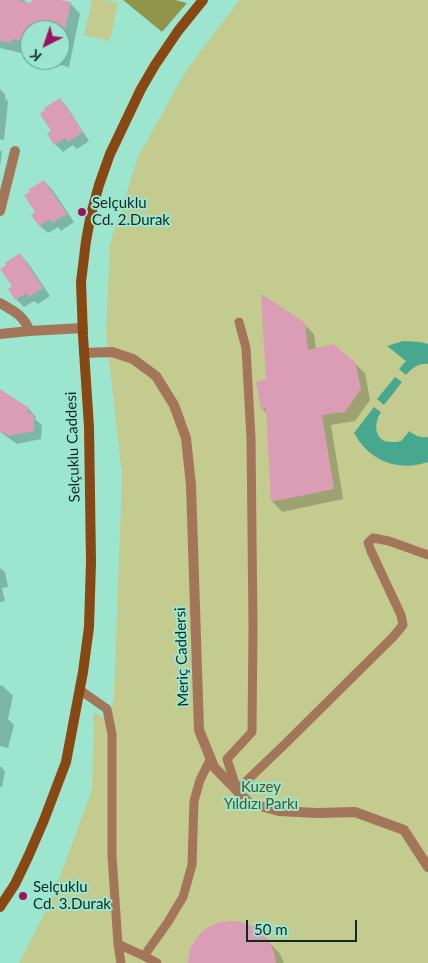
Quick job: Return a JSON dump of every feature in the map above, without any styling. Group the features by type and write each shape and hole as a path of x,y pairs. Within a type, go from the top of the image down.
{"street":[{"name":"Selçuklu Caddesi","path":"0,907 15,884 28,857 66,762 80,690 89,628 91,562 89,427 82,282 91,214 110,154 141,89 178,31 203,0"},
{"path":"0,211 15,151"},
{"path":"0,303 20,316 29,331"},
{"path":"0,334 83,328"},
{"name":"Meriç Caddersi","path":"84,353 112,352 133,360 156,376 174,405 186,438 191,485 200,730 214,767 250,803 279,811 355,812 404,830 428,867"}],"lane":[{"path":"239,322 246,348 251,438 253,627 252,732 227,759 237,790 403,625 401,615 368,543 373,538 388,541 428,555"},
{"path":"80,690 107,709 112,734 112,856 121,963"},
{"path":"144,956 168,922 182,897 192,866 194,801 200,780 211,758"},
{"path":"118,944 157,963"}],"green space":[{"path":"92,0 106,0 118,3 110,41 84,35"},
{"name":"Kuzey Yıldızı Parkı","path":"241,0 428,0 428,963 19,963 51,901 92,789 94,712 111,723 114,692 122,476 106,333 110,244 138,157 187,69"}],"shaded area":[{"path":"123,0 175,0 187,3 162,32"},
{"path":"403,341 428,344 428,364 416,366 406,375 399,369 406,361 387,346"},
{"path":"395,377 402,382 384,405 377,399"},
{"path":"374,407 381,412 376,427 382,439 395,442 401,441 409,431 418,436 428,437 428,462 406,466 395,465 385,462 368,451 354,433"}],"building":[{"path":"0,0 20,0 31,3 32,0 71,2 67,20 20,20 20,40 12,39 11,43 0,41"},
{"path":"60,98 83,132 68,142 65,138 54,145 47,133 51,131 40,114 45,110 44,108"},
{"path":"44,180 67,214 52,223 50,219 39,226 31,215 35,212 24,195 30,192 28,190"},
{"path":"20,253 43,288 29,297 26,293 15,300 8,289 12,286 0,269 6,265 5,263"},
{"path":"261,294 305,323 308,350 333,344 355,362 361,389 345,412 322,415 334,489 271,502 266,408 261,409 256,382 266,379"},
{"path":"0,389 29,408 27,411 34,416 34,431 8,436 0,431"},
{"path":"238,921 247,924 256,928 264,935 274,952 276,963 188,963 190,949 201,933 218,923"}],"place":[{"name":"Selçuklu Cd. 2.Durak","path":"82,212"},
{"name":"Selçuklu Cd. 3.Durak","path":"23,896"}]}
